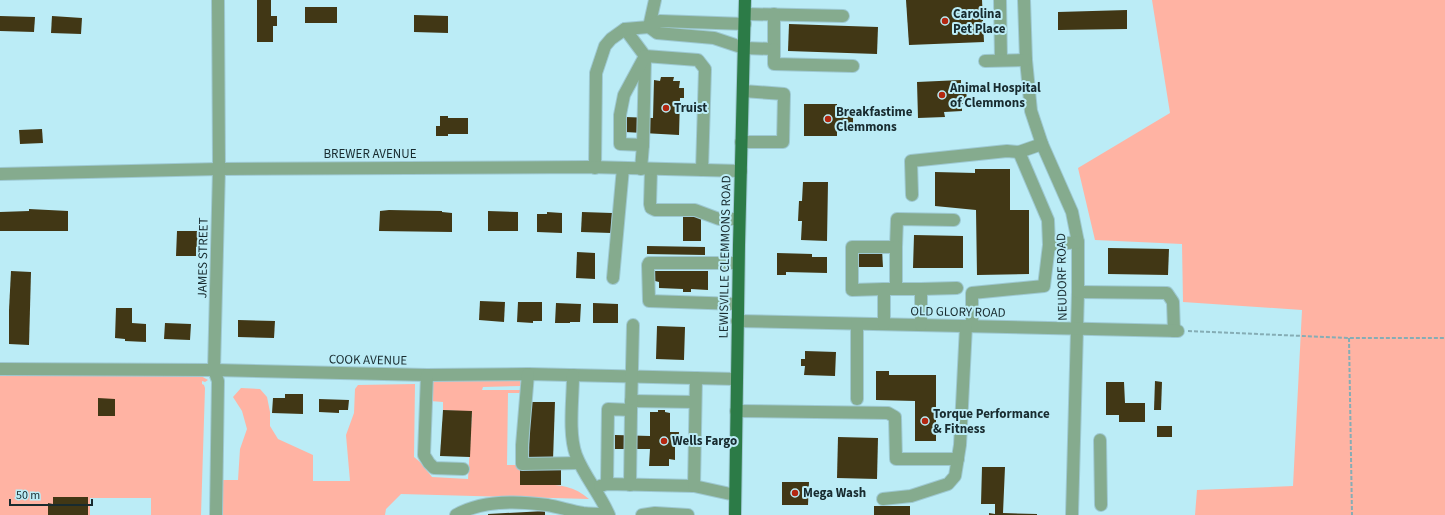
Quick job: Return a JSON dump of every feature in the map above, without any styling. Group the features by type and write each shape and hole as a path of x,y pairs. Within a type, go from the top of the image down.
{"main road":[{"name":"LEWISVILLE CLEMMONS ROAD","path":"735,515 738,262 745,0"}],"street":[{"name":"JAMES STREET","path":"216,515 218,381 214,370 219,169 218,0"},
{"path":"649,27 655,0"},
{"path":"1000,0 1001,60"},
{"name":"NEUDORF ROAD","path":"1024,0 1026,60 1031,111 1042,144 1072,212 1078,242 1072,515"},
{"path":"774,14 774,64 853,66"},
{"path":"595,168 596,73 606,46 611,39 625,28 649,27 660,21 745,19 774,14 843,16"},
{"path":"649,27 657,33 714,38 744,48 774,49"},
{"path":"625,28 645,56 643,145 651,208 655,210 695,210 719,218 739,219"},
{"path":"643,145 620,144 620,115 624,95 645,56"},
{"path":"645,56 698,60 705,69 702,170"},
{"path":"985,61 1026,60"},
{"path":"741,142 783,142 784,94 743,92"},
{"path":"912,196 910,161 1019,152 1042,144"},
{"path":"883,499 911,496 948,484 955,476 960,438 972,293 1044,286 1049,246 1048,220 1019,152"},
{"name":"BREWER AVENUE","path":"0,174 219,169 623,168 741,171"},
{"path":"612,278 623,168"},
{"path":"884,324 896,247 897,219 954,220"},
{"path":"1049,246 1078,242"},
{"path":"896,247 852,247 852,290 957,288"},
{"path":"738,262 649,263 648,265 649,301 738,304"},
{"path":"921,289 921,325"},
{"path":"1078,292 1167,293 1173,302 1176,331"},
{"name":"OLD GLORY ROAD","path":"737,321 1176,331"},
{"path":"857,324 857,399"},
{"path":"630,485 633,325"},
{"name":"COOK AVENUE","path":"0,369 214,370 427,375 528,374 736,379"},
{"path":"528,374 522,445 522,464 580,463"},
{"path":"427,375 424,455 429,464 434,468 463,469"},
{"path":"573,375 573,447 580,463 608,514"},
{"path":"694,486 696,378"},
{"path":"607,484 608,409 631,405 695,402"},
{"path":"736,411 888,413 895,417 896,459 958,459"},
{"path":"1100,440 1101,504"},
{"path":"594,488 607,484 694,486 735,495"},
{"path":"456,515 486,505 522,502 549,505 584,513 608,514"},
{"path":"642,515 655,513 688,515"}],"path":[{"path":"1176,331 1349,338 1445,338"},
{"path":"1349,338 1352,515"}],"shaded area":[{"path":"1152,0 1445,0 1445,515 1195,515 1197,490 1293,486 1302,310 1183,302 1182,244 1095,240 1078,168 1170,113"},
{"path":"0,375 201,376 208,380 205,382 202,381 205,388 201,515 151,515 151,498 90,498 90,515 88,515 88,497 53,497 53,504 48,504 48,515 0,515","holes":["99,399 115,399 115,416"]},
{"path":"430,380 520,381 522,386 483,387 482,390 522,390 519,393 508,393 507,465 520,465 520,485 556,485 573,489 589,499 401,494 386,509 385,515 222,515 223,480 238,480 240,449 247,429 242,411 233,397 241,388 260,389 267,397 270,412 270,426 278,439 313,455 313,481 350,481 346,435 354,413 355,389 358,385 415,384 414,457 432,477 468,479 472,412 443,410 443,402 430,401"}],"building":[{"path":"257,0 271,0 271,16 277,16 277,26 273,26 273,42 257,42"},
{"name":"Carolina Pet Place","path":"906,0 982,0 984,42 909,45"},
{"path":"305,7 337,7 337,23 305,23"},
{"path":"1127,10 1127,29 1058,30 1058,12"},
{"path":"414,15 448,16 448,33 414,32"},
{"path":"0,16 35,17 34,32 0,31"},
{"path":"52,16 82,18 81,34 51,33"},
{"path":"789,24 878,27 877,54 788,51"},
{"name":"Truist","path":"661,77 674,77 673,81 680,81 679,88 684,88 684,98 680,98 679,135 625,132 625,117 653,118 654,80 660,81"},
{"name":"Animal Hospital of Clemmons","path":"961,80 961,87 966,87 967,103 962,104 962,111 944,112 945,117 918,118 917,82"},
{"name":"Breakfastime Clemmons","path":"804,104 837,104 837,111 853,111 853,127 837,128 837,136 804,136"},
{"path":"440,116 448,116 448,118 468,118 468,134 448,134 448,136 436,136 436,126 440,126"},
{"path":"42,129 43,143 20,144 19,130"},
{"path":"975,169 1010,169 1010,210 1029,210 1029,274 977,275 976,210 935,206 935,172 975,173"},
{"path":"803,182 828,182 827,241 801,240 802,221 798,221 799,201 802,201"},
{"path":"29,209 68,211 68,231 0,231 0,212 29,211"},
{"path":"380,211 442,211 452,213 452,232 379,231"},
{"path":"488,211 518,212 518,231 488,231"},
{"path":"547,212 562,213 562,233 537,232 537,214 547,214"},
{"path":"582,212 612,213 611,233 581,232"},
{"path":"683,217 701,217 701,241 683,241"},
{"path":"177,231 198,231 198,247 196,247 196,256 176,256"},
{"path":"914,235 963,236 963,268 913,268"},
{"path":"647,246 705,247 705,255 647,254"},
{"path":"1108,248 1169,249 1168,275 1108,274"},
{"path":"882,250 883,267 857,267 857,251"},
{"path":"577,252 595,253 595,279 576,278"},
{"path":"777,253 812,254 812,257 827,257 827,273 786,272 786,275 777,275"},
{"path":"11,271 31,272 29,345 9,344"},
{"path":"655,271 708,271 708,290 691,289 691,292 683,292 683,289 659,288 659,282 655,281"},
{"path":"480,301 505,302 504,322 479,320"},
{"path":"518,302 542,302 542,321 533,321 533,323 517,322"},
{"path":"556,303 581,304 580,322 555,323"},
{"path":"593,303 618,304 618,323 593,323"},
{"path":"116,308 132,308 132,323 146,324 146,342 125,341 125,339 115,338"},
{"path":"238,320 275,321 274,338 238,337"},
{"path":"165,323 191,324 190,340 164,339"},
{"path":"657,326 685,327 684,360 656,359"},
{"path":"805,351 836,352 835,376 804,375 805,366 801,366 801,359 805,359"},
{"name":"Torque Performance & Fitness","path":"876,371 889,371 889,375 936,375 936,441 915,441 915,401 876,400"},
{"path":"1155,381 1162,382 1161,410 1154,410"},
{"path":"1106,382 1124,382 1125,403 1145,403 1145,422 1119,422 1119,415 1106,415"},
{"path":"285,394 303,394 303,414 272,413 273,398 285,398"},
{"path":"98,398 115,399 115,416 98,416"},
{"path":"319,399 349,400 348,410 339,410 339,413 319,412"},
{"path":"530,402 555,402 553,460 529,459"},
{"path":"443,410 472,411 470,457 440,456"},
{"name":"Wells Fargo","path":"658,410 665,410 665,412 670,413 670,432 679,432 678,446 675,446 675,460 669,459 669,466 649,466 650,449 615,449 615,435 650,436 650,412 658,412"},
{"path":"1157,426 1172,426 1172,437 1157,437"},
{"path":"838,437 878,438 877,479 837,478"},
{"path":"982,467 1005,467 1003,513 1037,515 989,515 989,513 995,514 995,504 981,504"},
{"path":"520,468 561,469 561,485 520,485"},
{"name":"Mega Wash","path":"782,482 809,482 808,505 782,505"},
{"path":"53,497 88,497 88,515 48,515 48,503 53,504"},
{"path":"874,506 910,506 910,515 874,515"},
{"path":"545,511 545,515 488,515 488,514"}],"place":[{"name":"Carolina Pet Place","path":"945,21"},
{"name":"Animal Hospital of Clemmons","path":"942,95"},
{"name":"Truist","path":"666,108"},
{"name":"Breakfastime Clemmons","path":"828,119"},
{"name":"Torque Performance & Fitness","path":"925,421"},
{"name":"Wells Fargo","path":"664,441"},
{"name":"Mega Wash","path":"795,493"}]}
